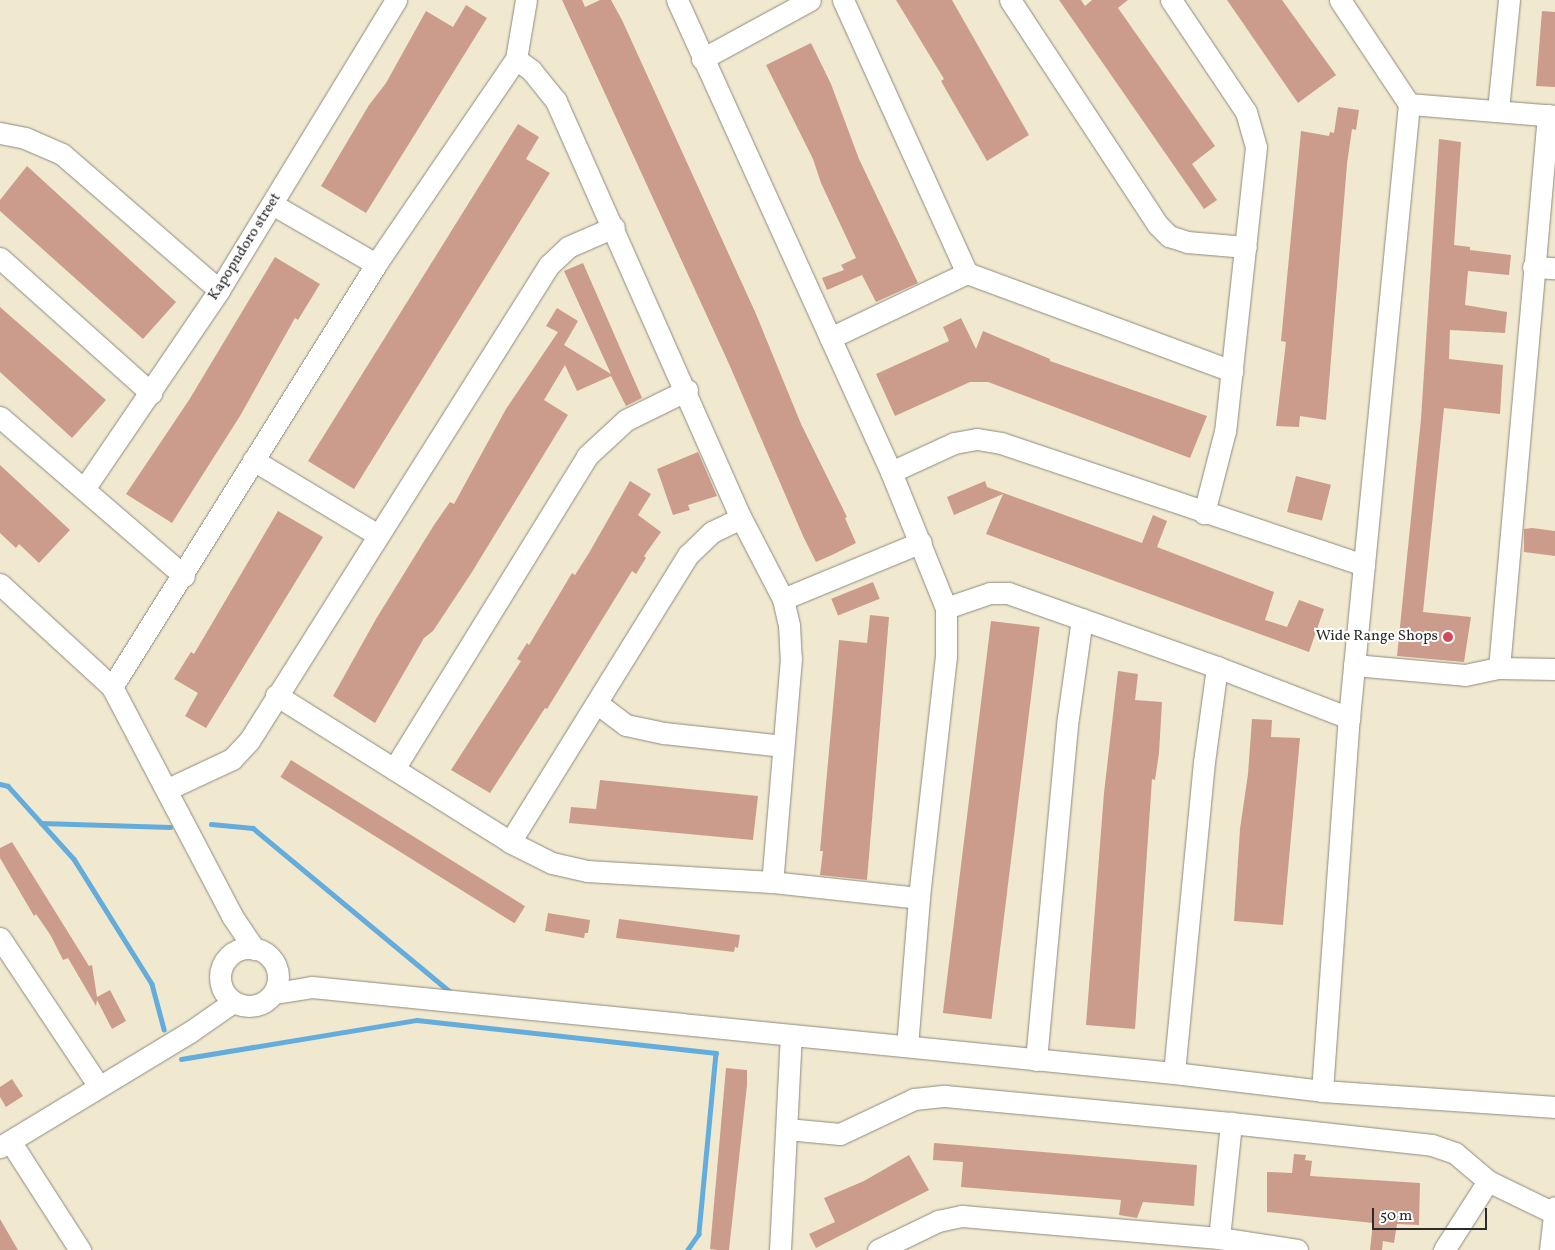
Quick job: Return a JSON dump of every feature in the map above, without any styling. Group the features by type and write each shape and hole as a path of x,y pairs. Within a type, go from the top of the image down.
{"street":[{"name":"Kapopndoro street","path":"84,489 151,393 219,290 396,0"},
{"path":"112,688 184,576 253,460 376,264 516,59 526,0"},
{"path":"677,0 702,59 922,542 946,608 946,656 919,898 907,1046"},
{"path":"702,59 810,0"},
{"path":"843,0 966,273 1232,371"},
{"path":"1010,0 1164,231 1169,236 1188,242 1246,247"},
{"path":"1171,0 1246,112 1253,128 1256,147 1225,431 1204,513"},
{"path":"1322,1092 1349,718 1409,104 1340,0"},
{"path":"1498,110 1509,0"},
{"path":"516,59 531,70 556,101 687,390 741,518 783,599 789,625 791,658 772,882"},
{"path":"1409,104 1552,115 1533,267 1500,668"},
{"path":"0,133 25,138 62,154 219,290"},
{"path":"272,204 376,264"},
{"path":"168,789 232,759 249,741 276,695 549,265 568,247 614,227"},
{"path":"0,258 151,393"},
{"path":"1533,267 1555,268"},
{"path":"830,338 966,273"},
{"path":"394,770 587,456 626,420 687,390"},
{"path":"0,417 184,576"},
{"path":"891,472 954,443 977,439 1001,443 1204,513 1364,565"},
{"path":"253,460 378,535"},
{"path":"510,842 598,704 688,555 712,532 741,518"},
{"path":"783,599 922,542"},
{"path":"0,584 112,688 168,789 232,916 254,949"},
{"path":"946,608 990,593 1008,593 1218,667 1349,718"},
{"path":"1036,1060 1068,718 1082,619"},
{"path":"1354,664 1458,675 1500,668 1555,670"},
{"path":"1174,1072 1204,762 1218,667"},
{"path":"276,695 510,842 552,864 587,871 772,882 919,898"},
{"path":"598,704 626,724 655,731 783,746"},
{"path":"190,1032 220,983 232,916"},
{"path":"0,938 98,1085"},
{"path":"224,960 242,947 266,951 279,970 312,987"},
{"path":"275,993 279,970"},
{"path":"220,983 233,1002"},
{"path":"80,1250 5,1144 98,1085 190,1032 233,1002 256,1006 275,993 312,987 1036,1060 1174,1072 1322,1092 1555,1107"},
{"path":"780,1250 791,1035"},
{"path":"787,1129 840,1134 914,1099 945,1096 1231,1123 1432,1145 1455,1153 1488,1181 1555,1210 1550,1250"},
{"path":"1219,1238 1231,1123"},
{"path":"1444,1250 1488,1181"},
{"path":"878,1250 938,1221 962,1216 1158,1242 1219,1238 1297,1250"}],"building":[{"path":"562,0 582,0 585,7 600,0 611,0 622,20 756,314 801,424 847,517 845,518 856,543 816,562 729,364"},
{"path":"896,0 952,0 1029,135 987,161 941,81 944,79"},
{"path":"1059,0 1081,0 1085,6 1092,0 1128,0 1118,8 1215,146 1192,164 1217,200 1204,209"},
{"path":"1227,0 1282,0 1336,75 1298,103"},
{"path":"466,5 487,18 366,213 321,186 369,105 386,83 426,11 453,27"},
{"path":"1542,11 1555,12 1555,87 1536,86"},
{"path":"811,43 831,84 859,159 918,283 876,302 862,275 827,290 822,278 844,270 841,265 856,258 821,183 813,159 766,65"},
{"path":"1338,107 1359,110 1356,130 1352,129 1347,164 1326,420 1300,416 1299,427 1276,426 1286,342 1281,341 1301,131 1329,136 1330,132 1334,133"},
{"path":"518,124 539,137 526,159 550,173 354,489 308,461"},
{"path":"1439,139 1461,142 1454,245 1470,247 1470,250 1511,255 1509,275 1468,271 1465,305 1507,312 1505,333 1450,330 1449,359 1503,365 1500,414 1444,408 1423,612 1471,617 1464,662 1397,656 1421,419"},
{"path":"27,166 176,302 143,339 0,211 0,200"},
{"path":"275,257 320,284 298,320 295,318 240,416 172,523 126,494 189,400"},
{"path":"583,263 642,398 626,406 611,376 577,391 565,365 544,400 568,415 472,572 433,631 424,638 375,723 333,696 376,619 434,525 450,502 454,504 506,409 558,332 546,326 557,308 578,321 564,345 611,374 564,271"},
{"path":"0,307 106,400 72,438 0,372"},
{"path":"961,318 976,349 983,331 1050,359 1050,361 1207,416 1190,458 988,382 970,382 895,416 876,374 949,341 943,327"},
{"path":"698,452 717,496 688,505 690,510 673,515 657,469"},
{"path":"0,465 70,530 39,563 19,544 16,548 0,533"},
{"path":"1296,476 1331,485 1322,521 1287,512"},
{"path":"630,481 651,494 638,515 661,532 644,556 646,558 636,574 632,571 547,709 545,708 490,793 451,770 521,661 517,659 527,643 529,645 572,573 575,575 589,553"},
{"path":"985,481 987,487 1142,543 1153,515 1167,521 1157,547 1274,592 1265,620 1287,627 1299,600 1324,609 1309,652 986,534 1003,494 954,515 947,497"},
{"path":"278,511 323,537 206,728 185,716 198,693 174,679 191,652 194,654"},
{"path":"1532,528 1555,531 1555,556 1524,552 1524,529"},
{"path":"873,582 880,599 838,616 831,599"},
{"path":"870,615 889,617 867,880 820,875 823,851 820,851 839,640 867,643"},
{"path":"991,621 1040,627 991,1019 943,1013"},
{"path":"1118,671 1138,674 1135,700 1162,702 1159,753 1155,780 1152,779 1135,1029 1086,1025 1104,793"},
{"path":"1252,719 1272,720 1271,737 1300,738 1283,925 1234,921 1240,829 1248,774"},
{"path":"291,760 525,906 514,923 280,777"},
{"path":"600,780 758,796 753,840 569,823 571,807 596,809"},
{"path":"12,842 89,966 92,965 97,997 110,990 126,1021 112,1029 97,1000 96,1006 68,958 63,960 51,936 36,914 34,916 0,858 0,848"},
{"path":"548,913 590,920 588,933 585,933 584,938 545,931"},
{"path":"619,919 740,935 738,948 735,947 734,952 616,938"},
{"path":"726,1068 747,1070 747,1085 729,1250 718,1250 710,1249"},
{"path":"12,1079 23,1096 6,1107 0,1097 0,1087"},
{"path":"934,1143 1197,1165 1194,1206 1143,1202 1137,1218 1119,1215 1121,1200 961,1187 963,1162 933,1160"},
{"path":"1294,1154 1306,1155 1305,1160 1312,1161 1310,1176 1420,1183 1419,1225 1397,1224 1394,1243 1383,1241 1382,1250 1370,1250 1373,1223 1267,1212 1267,1172 1292,1173"},
{"path":"909,1155 929,1190 816,1248 809,1234 835,1222 824,1198 864,1181"},
{"path":"0,1219 18,1250 0,1250"}],"waterway":[{"path":"0,784 8,786 74,859 152,984 164,1029"},
{"path":"41,823 170,827"},
{"path":"211,824 253,828 452,993"},
{"path":"181,1059 417,1020 716,1053 699,1234 688,1250"}],"place":[{"name":"Wide Range Shops","path":"1448,637"}]}
